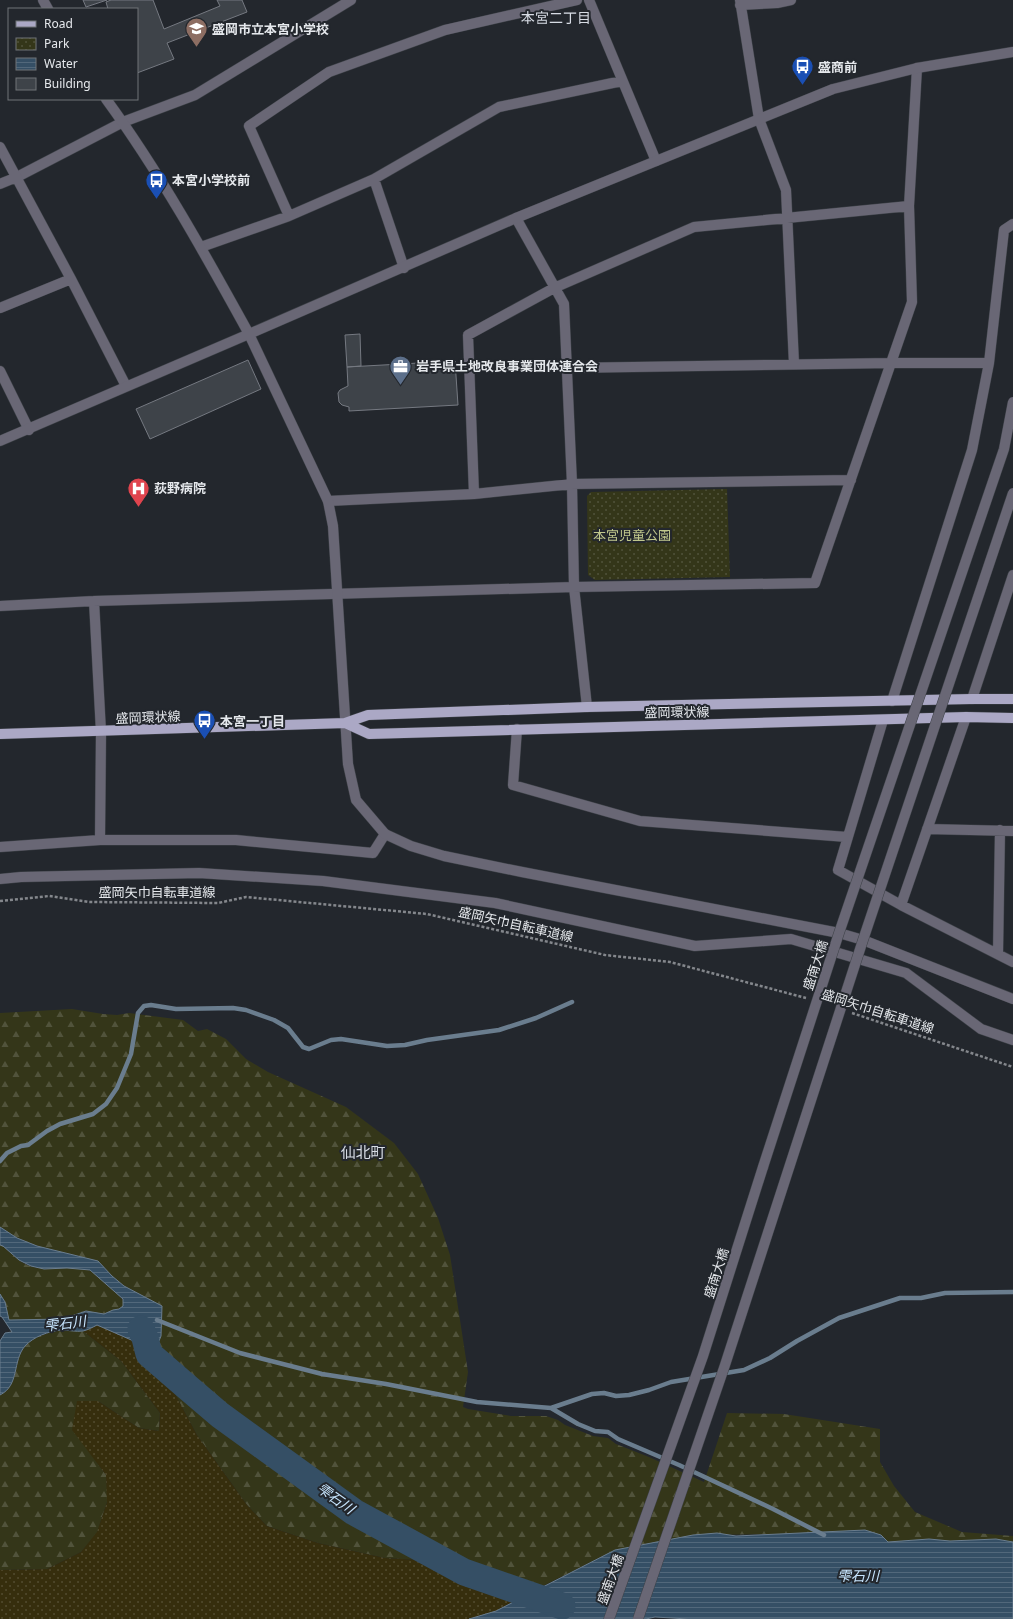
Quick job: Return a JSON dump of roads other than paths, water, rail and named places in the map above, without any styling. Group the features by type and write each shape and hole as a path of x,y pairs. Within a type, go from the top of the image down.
{"main road":[{"name":"盛岡環状線","path":"0,734 101,732 345,723 368,715 587,708 1013,699"},
{"name":"盛岡環状線","path":"345,723 369,734 966,717 1013,718"}],"street":[{"path":"0,184 17,177 123,122 195,95 351,0"},
{"path":"289,216 249,126 329,72 445,30 577,0"},
{"path":"588,0 656,161"},
{"path":"791,0 777,3 740,2 759,119 786,190 794,364"},
{"path":"0,441 29,430 126,386 404,268 516,218 833,89 917,68 1013,52"},
{"path":"0,606 94,601 574,587 815,583 912,302 909,206 917,68"},
{"path":"201,247 289,216 374,179 499,107 622,82"},
{"path":"107,100 123,122 201,247 249,334 328,501 334,526 348,764 356,800 385,834 411,846 444,856 839,933 863,940 1013,999"},
{"path":"0,147 71,279 126,386"},
{"path":"374,179 404,268"},
{"path":"474,494 468,335 554,288 694,227 909,206"},
{"path":"516,218 564,304 572,484 574,587 587,708"},
{"path":"892,701 972,450 989,363 1004,230 1013,224"},
{"path":"0,308 71,279"},
{"path":"567,368 794,364 989,363"},
{"path":"0,371 29,430"},
{"name":"盛南大橋","path":"609,1619 702,1356 839,933 1004,449 1013,402"},
{"path":"328,501 474,494 572,484 851,480"},
{"path":"638,1619 728,1357 863,940 1013,493"},
{"path":"972,699 1013,575"},
{"path":"94,601 101,732 100,840"},
{"path":"901,905 966,717"},
{"path":"883,720 838,870 901,905 1013,962"},
{"path":"517,729 514,785 640,821 847,837"},
{"path":"927,828 1013,831"},
{"path":"998,954 1000,830"},
{"path":"0,846 100,840 236,840 373,853 385,834"},
{"path":"0,879 21,877 199,873 323,881 495,903 695,946 791,939 906,973 981,1028 1013,1040"}],"water":[{"name":"雫石川","path":"0,1227 17,1238 37,1246 98,1261 124,1286 162,1306 161,1336 159,1341 154,1343 152,1347 155,1353 168,1358 169,1360 152,1360 147,1363 144,1357 145,1346 97,1325 83,1331 61,1330 46,1333 37,1337 25,1346 18,1359 11,1385 0,1395 0,1341 5,1333 12,1332 0,1316 0,1294 5,1302 9,1320 63,1319 86,1311 104,1314 119,1309 123,1306 123,1299 90,1270 67,1268 44,1269 31,1266 19,1260 0,1245"},
{"name":"雫石川","path":"865,1530 881,1535 888,1542 929,1539 950,1541 996,1539 1013,1542 1013,1619 688,1619 655,1617 646,1619 469,1619 496,1611 615,1550 693,1535 717,1533 736,1536"}],"waterway":[{"path":"0,1161 7,1153 21,1146 28,1145 47,1131 60,1124 93,1114 106,1104 117,1088 131,1054 138,1013 144,1006 151,1005 176,1009 233,1008 246,1010 274,1020 288,1028 303,1047 309,1049 331,1040 341,1039 387,1046 405,1045 427,1040 499,1030 536,1018 572,1002"},
{"path":"157,1320 240,1353 322,1374 386,1384 477,1402 551,1408 592,1394 604,1393 616,1396 629,1395 671,1382 744,1370 770,1358 839,1318 900,1298 921,1298 945,1293 1013,1292"},
{"name":"雫石川","path":"141,1329 149,1354 186,1386 220,1415 354,1512 464,1572 562,1606"},
{"path":"551,1408 578,1424 595,1431 608,1432 618,1439 679,1465 773,1509 824,1535"}],"place":[{"name":"盛岡市立本宮小学校","path":"196,48"},
{"name":"盛商前","path":"803,86"},
{"name":"本宮小学校前","path":"156,200"},
{"name":"岩手県土地改良事業団体連合会","path":"401,386"},
{"name":"荻野病院","path":"139,508"},
{"name":"本宮一丁目","path":"205,740"}],"district":[{"name":"本宮二丁目","path":"556,17"},
{"name":"仙北町","path":"363,1152"}],"park label":[{"name":"本宮児童公園","path":"632,535"}]}
